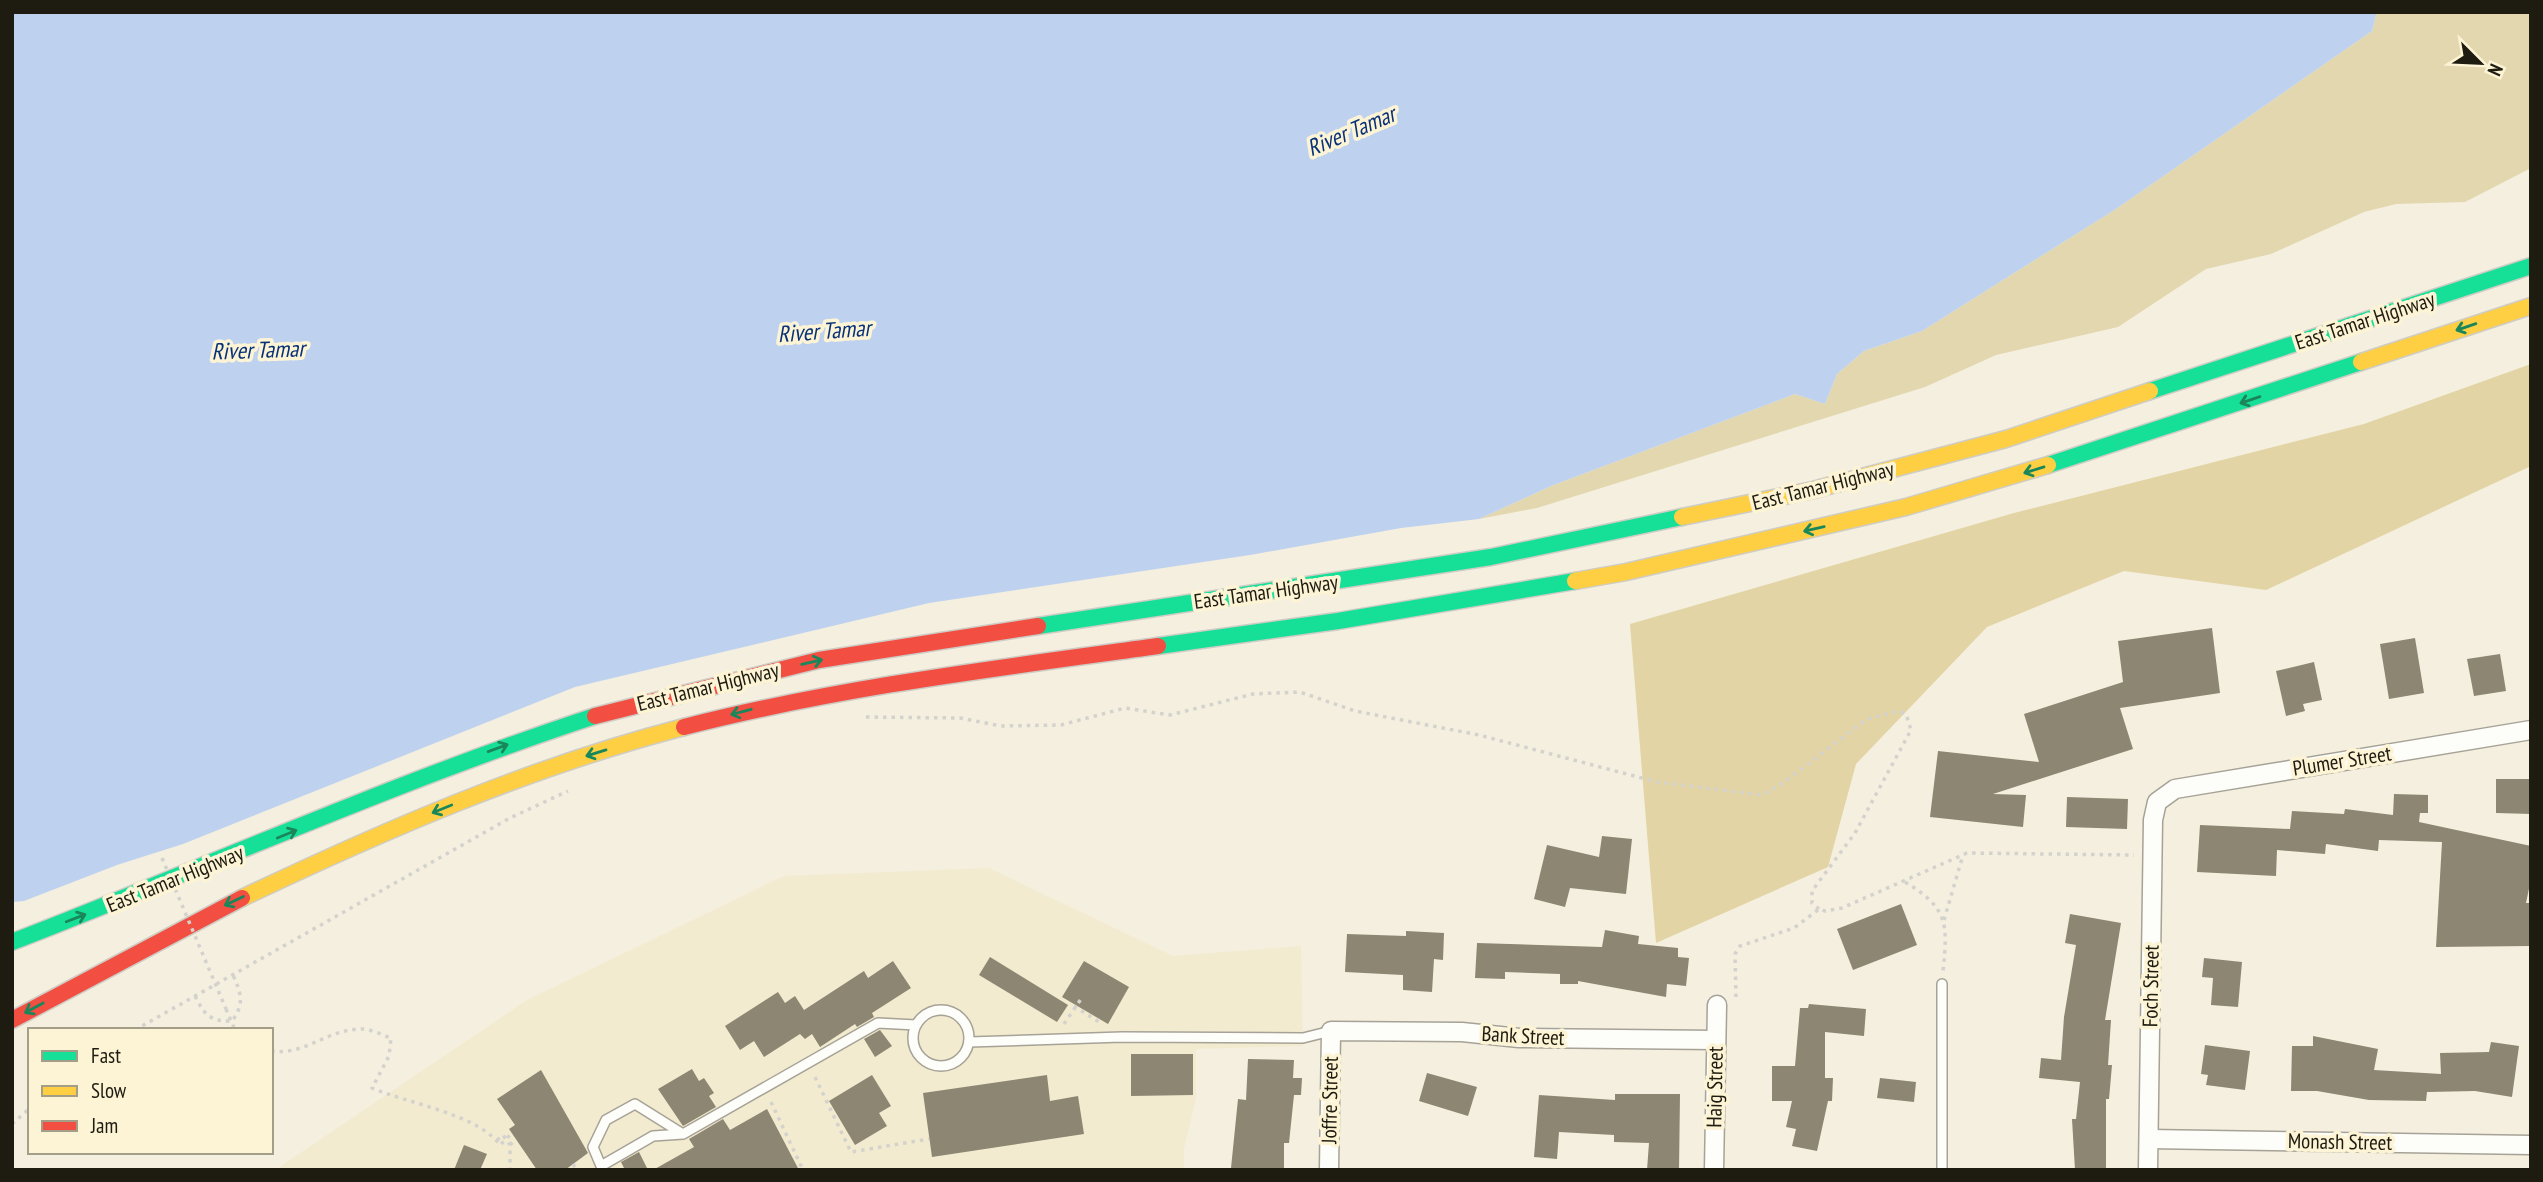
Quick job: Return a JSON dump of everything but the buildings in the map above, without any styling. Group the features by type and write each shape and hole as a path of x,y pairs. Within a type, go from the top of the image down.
{"highway":[{"name":"East Tamar Highway","path":"12,942 194,872 489,751 614,710 819,660 1491,557 1813,490 2006,439 2531,266"},
{"name":"East Tamar Highway","path":"12,1020 198,919 353,845 528,774 758,708 1039,660 1464,601 1626,572 1799,532 2019,475 2531,306"}],"street":[{"name":"Plumer Street","path":"2157,802 2175,789 2531,730"},
{"name":"Foch Street","path":"2148,1170 2153,820 2157,802"},
{"name":"Haig Street","path":"1714,1170 1717,1005"},
{"name":"Bank Street","path":"1331,1031 1462,1032 1519,1038 1715,1040"},
{"name":"Joffre Street","path":"1329,1170 1331,1031"},
{"name":"Monash Street","path":"2149,1139 2531,1145"}],"lane":[{"path":"1942,984 1942,1170"},
{"path":"936,1010 953,1013 965,1024 969,1042 961,1057 946,1066 937,1066 922,1058 916,1051 916,1026 928,1013 936,1010"},
{"path":"683,1134 635,1104 607,1120 593,1147 601,1166 653,1136 683,1134 877,1023 916,1026"},
{"path":"969,1042 1056,1038 1303,1038 1331,1031"}],"path":[{"path":"856,717 960,718 1001,726 1061,725 1125,708 1170,715 1253,694 1300,692 1355,711 1479,736 1657,782 1762,794 1783,783 1867,719 1882,713 1899,711 1906,715 1911,730 1855,833 1812,891 1812,903 1819,909 1825,911 1842,908 1962,855 1981,852 2154,855"},
{"path":"139,1028 510,818 579,786"},
{"path":"1943,922 1962,855"},
{"path":"162,858 234,1028"},
{"path":"1905,881 1931,899 1942,912 1946,943 1942,984"},
{"path":"1736,1005 1735,954 1740,946 1794,928 1819,909"},
{"path":"232,1021 239,1012 242,997 233,975"},
{"path":"195,996 205,1016 219,1021 232,1021"},
{"path":"1056,1038 1081,999"},
{"path":"273,1051 289,1054 326,1036 362,1028 391,1038 388,1056 373,1088 398,1100 453,1114 496,1140 503,1135 508,1137 510,1170"},
{"path":"809,1064 851,1152 929,1139"},
{"path":"763,1087 803,1170"},
{"path":"12,1124 28,1110"},
{"path":"510,1144 516,1139"},
{"path":"573,1164 577,1170"}],"shaded area":[{"path":"2377,12 2531,12 2531,168 2465,202 2396,204 2364,212 2271,254 2206,269 2118,327 1996,355 1925,387 1537,508 1479,519 1551,486 1795,394 1825,404 1837,374 1864,351 1922,331 2116,209 2372,31"},
{"path":"2531,364 2531,466 2266,590 2124,571 1987,627 1856,764 1828,867 1656,943 1630,624 2014,513 2364,424"},
{"path":"989,868 1173,956 1301,946 1303,1046 1196,1049 1196,1099 1184,1149 1184,1170 275,1170 527,1000 784,876"}],"water":[{"name":"River Tamar","path":"12,12 2377,12 2372,31 2116,209 1922,331 1864,351 1837,374 1825,404 1795,394 1551,486 1479,519 1401,528 1250,555 929,603 575,687 183,844 117,865 24,901 12,902"}],"traffic: fast":[{"path":"2150,391 2531,266"},
{"path":"2048,465 2361,362"},
{"path":"1038,626 1491,557 1682,517"},
{"path":"1158,646 1338,621 1575,581"},
{"path":"12,942 375,796 595,716"}],"traffic: slow":[{"path":"2361,362 2531,306"},
{"path":"1682,517 1813,490 2006,439 2150,391"},
{"path":"1575,581 1626,572 1906,507 2048,465"},
{"path":"242,898 459,802 570,761 684,727"}],"traffic: jam":[{"path":"595,716 819,660 1038,626"},
{"path":"684,727 861,690 1158,646"},
{"path":"12,1020 242,898"}]}
